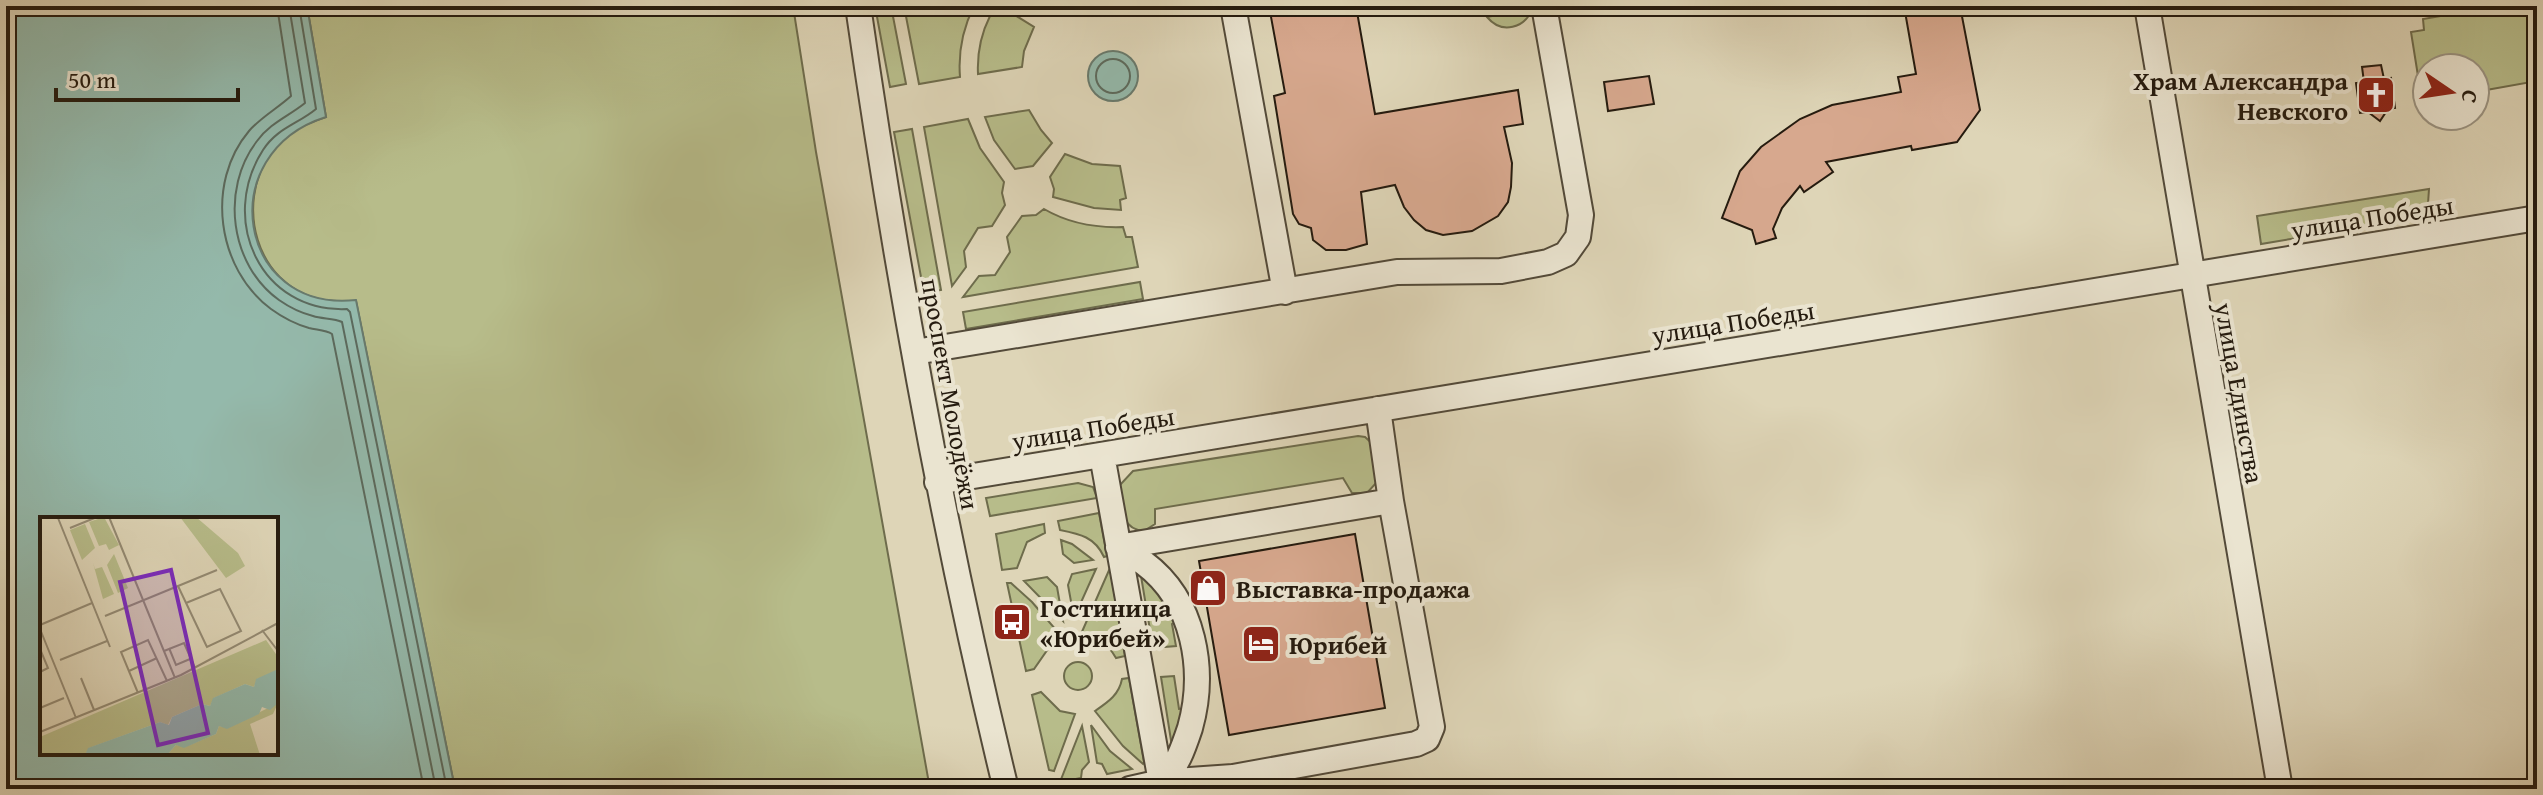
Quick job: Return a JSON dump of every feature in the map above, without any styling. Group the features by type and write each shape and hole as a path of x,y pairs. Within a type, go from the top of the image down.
{"street":[{"name":"проспект Молодёжи","path":"858,6 937,482 958,589 1006,789"},
{"path":"1233,6 1285,292"},
{"path":"915,352 1397,272 1501,271 1548,262 1566,254 1578,237 1581,215 1544,6"},
{"name":"улица Единства","path":"2147,6 2280,789"},
{"name":"улица Победы","path":"937,482 2537,218"},
{"path":"1130,789 1161,782 1233,777 1416,744 1427,739 1432,727 1391,501 1378,409"},
{"path":"1102,455 1161,782"},
{"path":"1118,547 1391,501"},
{"path":"1118,547 1145,563 1159,576 1184,612 1191,631 1198,687 1195,709 1181,755 1172,772 1161,782"}],"green space":[{"path":"307,6 793,6 816,152 930,789 455,789 356,301 319,299 297,291 280,277 267,260 258,240 254,196 259,174 270,154 295,131 326,117"},
{"path":"875,6 891,6 906,84 890,87"},
{"path":"904,6 974,6 962,40 960,77 919,84"},
{"path":"1501,6 1514,6 1515,11 1533,8 1525,20 1513,27 1506,27 1493,23 1487,17 1502,14"},
{"path":"2499,6 2537,6 2537,81 2491,89 2491,52 2414,52 2411,32 2424,30 2423,19"},
{"path":"1010,12 1034,27 1024,51 1022,67 978,74 980,44 990,16"},
{"path":"1029,110 1052,143 1033,166 1015,169 994,140 985,117"},
{"path":"968,119 980,148 1004,182 1002,193 1005,205 992,226 978,228 964,251 966,267 952,286 924,127"},
{"path":"912,129 941,290 924,293 894,132"},
{"path":"1065,154 1092,164 1120,166 1126,198 1120,200 1121,210 1094,208 1053,197 1050,177"},
{"path":"2429,189 2428,204 2415,218 2261,244 2257,216"},
{"path":"1044,209 1082,224 1123,227 1126,237 1132,237 1138,267 963,297 979,276 995,275 1010,252 1007,237 1022,216 1036,215"},
{"path":"1140,282 1143,299 966,329 963,312"},
{"path":"1365,437 1376,447 1377,482 1367,493 1352,493 1343,478 1155,509 1155,524 1144,531 1130,526 1123,515 1119,486 1133,471"},
{"path":"1078,483 1093,487 1097,498 990,516 986,498"},
{"path":"1099,513 1107,556 1104,557 1091,541 1060,530 1058,521"},
{"path":"1044,524 1045,533 1027,542 1017,568 1002,570 996,534"},
{"path":"1061,540 1072,544 1093,560 1074,563 1063,554"},
{"path":"1110,568 1125,656 1116,658 1102,642 1081,634"},
{"path":"1096,569 1074,618 1068,585 1072,574"},
{"path":"1140,570 1154,585 1176,622 1172,624 1176,646 1153,648"},
{"path":"1047,577 1057,587 1063,621 1024,581"},
{"path":"1007,583 1011,583 1032,602 1063,638 1048,649 1034,669 1026,671"},
{"path":"1078,662 1088,666 1092,676 1088,686 1078,690 1068,686 1064,676 1068,666"},
{"path":"1174,676 1179,709 1189,708 1173,753 1161,677"},
{"path":"1129,678 1143,764 1123,746 1095,711 1116,694 1122,679"},
{"path":"1041,692 1060,711 1075,714 1054,771 1049,770 1032,695"},
{"path":"1091,725 1110,751 1132,769 1107,774 1102,764 1097,763"},
{"path":"1082,726 1089,762 1082,770 1081,778 1060,782"}],"water":[{"path":"6,6 307,6 326,117 290,136 266,163 254,194 254,227 264,257 285,282 316,297 356,300 455,789 6,789"},
{"path":"1113,51 1131,58 1138,76 1131,94 1113,101 1095,94 1088,76 1095,58"}],"building":[{"path":"1269,6 1356,6 1375,114 1518,90 1523,124 1504,127 1512,163 1511,187 1508,202 1498,216 1472,231 1443,235 1426,230 1404,207 1395,185 1361,192 1367,244 1346,250 1326,250 1313,240 1311,228 1299,224 1293,214 1274,96 1285,93"},
{"path":"1904,6 1960,6 1980,110 1957,142 1912,150 1911,146 1826,162 1833,172 1804,192 1800,186 1782,208 1773,229 1776,238 1756,244 1752,230 1722,218 1740,171 1761,147 1800,119 1832,105 1901,92 1898,77 1916,74"},
{"path":"2381,65 2384,79 2391,78 2395,108 2388,109 2380,121 2368,112 2360,113 2356,83 2364,82 2362,67"},
{"path":"1649,76 1654,104 1608,111 1604,82"},
{"path":"1355,534 1385,708 1229,735 1199,561"}],"place":[{"name":"Храм Александра Невского","path":"2376,95"},
{"name":"Выставка-продажа","path":"1208,588"},
{"name":"Гостиница «Юрибей»","path":"1012,622"},
{"name":"Юрибей","path":"1261,644"}]}
